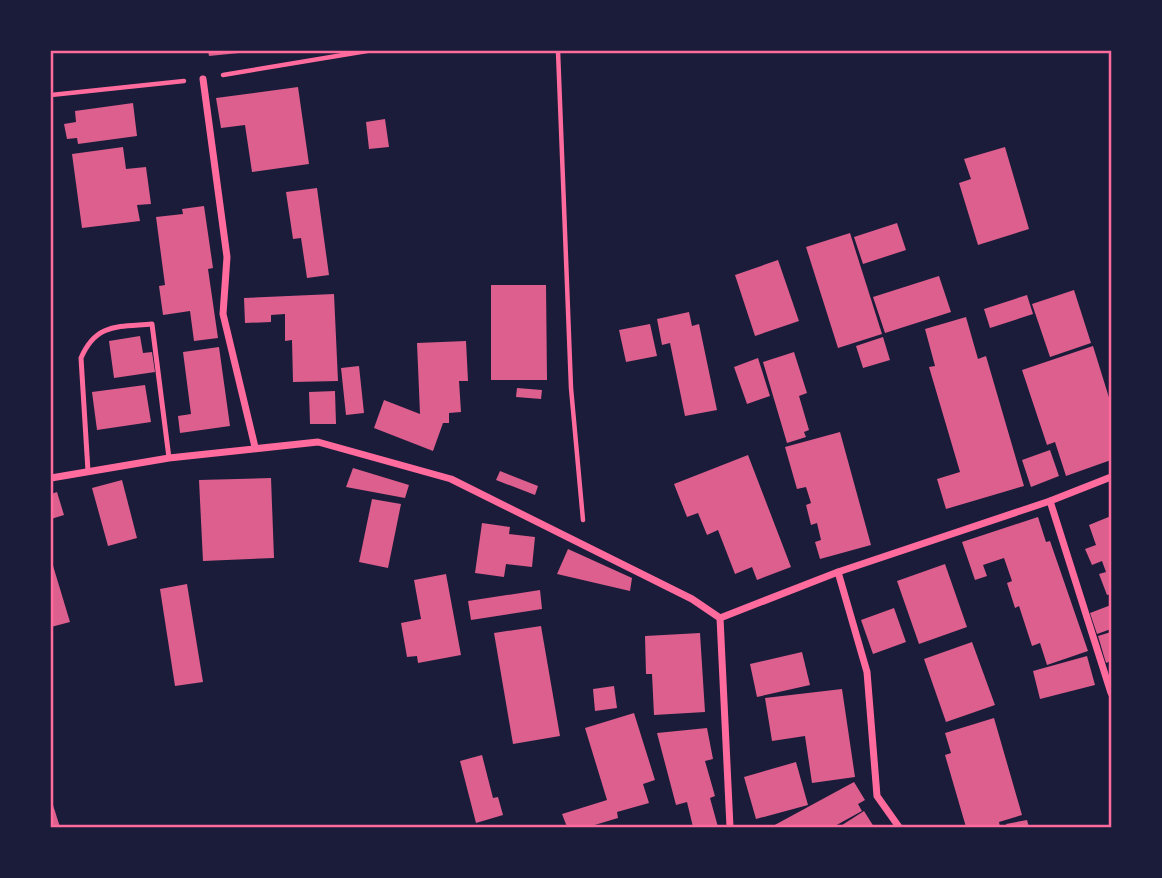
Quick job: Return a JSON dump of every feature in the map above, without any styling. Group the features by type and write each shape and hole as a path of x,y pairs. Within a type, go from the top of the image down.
{"street":[{"path":"203,79 226,257 223,314 254,447"},
{"path":"51,478 169,458 318,442 451,479 692,599 720,618"},
{"path":"720,618 838,572 1050,502 1111,477"},
{"path":"1050,502 1111,693"},
{"path":"838,572 867,672 877,796 899,827"},
{"path":"720,618 730,827"}],"lane":[{"path":"88,471 81,358 87,343 100,332 118,327 152,324 169,458"}],"path":[{"path":"51,95 203,79 367,51"},
{"path":"558,51 571,388 586,546"}],"building":[{"path":"208,51 239,51 239,53 209,56"},
{"path":"298,87 309,164 252,172 245,125 221,128 216,98"},
{"path":"133,103 137,136 78,144 77,138 67,139 64,124 76,122 75,111"},
{"path":"385,119 389,147 369,149 366,122"},
{"path":"123,147 126,169 146,167 151,204 137,205 140,221 82,228 72,154"},
{"path":"1005,147 1029,229 978,245 959,183 971,179 964,159"},
{"path":"317,188 329,275 307,278 301,238 293,239 286,192"},
{"path":"204,206 213,268 208,269 218,338 194,341 190,311 163,315 159,286 165,285 156,217 183,214 182,209"},
{"path":"897,223 906,250 863,264 854,237"},
{"path":"850,233 882,334 838,348 806,247"},
{"path":"778,260 799,321 755,336 735,275"},
{"path":"939,276 951,312 885,333 873,297"},
{"path":"491,285 546,285 547,380 491,380"},
{"path":"1074,290 1091,343 1050,357 1032,304"},
{"path":"334,294 338,381 293,382 292,340 285,341 285,314 271,315 271,322 245,323 244,298"},
{"path":"1027,295 1033,314 990,328 984,309"},
{"path":"689,312 692,326 699,324 717,410 685,416 670,343 662,345 657,319"},
{"path":"966,317 978,359 986,356 1024,486 946,509 937,479 960,472 929,367 935,366 925,329"},
{"path":"650,324 657,356 626,362 619,330"},
{"path":"140,336 143,353 152,352 155,372 114,378 109,341"},
{"path":"883,337 890,360 863,368 856,346"},
{"path":"466,341 468,381 459,381 461,412 449,413 449,423 443,423 433,451 374,428 384,400 420,414 417,343"},
{"path":"1093,346 1111,404 1111,460 1066,476 1055,442 1047,445 1022,370"},
{"path":"219,347 230,426 180,433 178,416 191,414 183,352"},
{"path":"794,352 807,393 799,396 809,430 804,432 806,437 787,443 763,362"},
{"path":"758,358 770,396 747,404 734,367"},
{"path":"359,366 364,413 346,415 341,368"},
{"path":"145,385 151,422 97,430 92,392"},
{"path":"517,388 542,390 541,399 516,397"},
{"path":"335,391 336,424 310,424 309,392"},
{"path":"840,432 871,545 820,559 815,542 821,540 817,523 811,525 806,505 811,503 806,487 797,489 785,447"},
{"path":"1050,450 1059,476 1031,487 1022,460"},
{"path":"748,455 791,567 757,580 752,567 735,574 718,530 707,535 698,513 687,517 674,484"},
{"path":"353,468 409,485 405,498 346,487"},
{"path":"500,471 538,486 535,495 496,480"},
{"path":"271,478 274,558 203,561 199,480"},
{"path":"122,480 137,538 108,546 92,488"},
{"path":"57,492 64,515 51,519 51,494"},
{"path":"372,499 401,504 388,568 359,562"},
{"path":"1111,516 1111,594 1107,595 1099,574 1106,572 1102,561 1092,565 1085,549 1096,545 1089,525"},
{"path":"1038,517 1046,542 1050,541 1088,651 1047,665 1040,643 1032,646 1019,606 1015,608 1007,583 1012,581 1004,558 983,565 987,576 975,580 962,542"},
{"path":"482,523 510,527 509,534 535,537 532,567 506,564 504,577 475,573"},
{"path":"568,549 632,578 630,591 557,574"},
{"path":"51,559 70,622 51,627"},
{"path":"945,564 967,627 919,644 897,581"},
{"path":"446,574 461,655 418,663 417,656 407,657 401,623 421,619 414,580"},
{"path":"187,584 203,682 175,686 160,589"},
{"path":"540,590 542,609 471,620 468,601"},
{"path":"1111,605 1111,629 1097,634 1090,613"},
{"path":"894,608 906,642 873,654 861,620"},
{"path":"541,626 560,736 513,744 494,633"},
{"path":"1111,632 1111,661 1106,663 1098,636"},
{"path":"700,633 705,712 654,715 652,674 646,674 645,636"},
{"path":"972,642 995,705 946,722 924,659"},
{"path":"802,652 810,685 757,697 750,664"},
{"path":"1087,656 1095,685 1040,699 1033,671"},
{"path":"614,686 617,708 595,711 593,689"},
{"path":"842,689 855,777 812,783 805,736 772,741 765,698"},
{"path":"634,713 655,780 643,784 649,803 617,812 618,818 588,827 567,827 562,814 607,800 585,728"},
{"path":"994,718 1022,815 999,822 1000,827 966,827 945,755 951,753 945,733"},
{"path":"707,728 713,759 705,761 715,796 710,798 718,827 693,827 687,802 676,805 657,733"},
{"path":"482,755 493,798 498,797 503,815 476,823 460,761"},
{"path":"796,762 808,805 756,819 744,777"},
{"path":"854,782 865,800 858,804 862,811 833,827 771,827"},
{"path":"53,805 60,827 51,827"},
{"path":"864,811 874,827 839,827"},
{"path":"1027,820 1029,827 1007,827 1006,824"}]}
